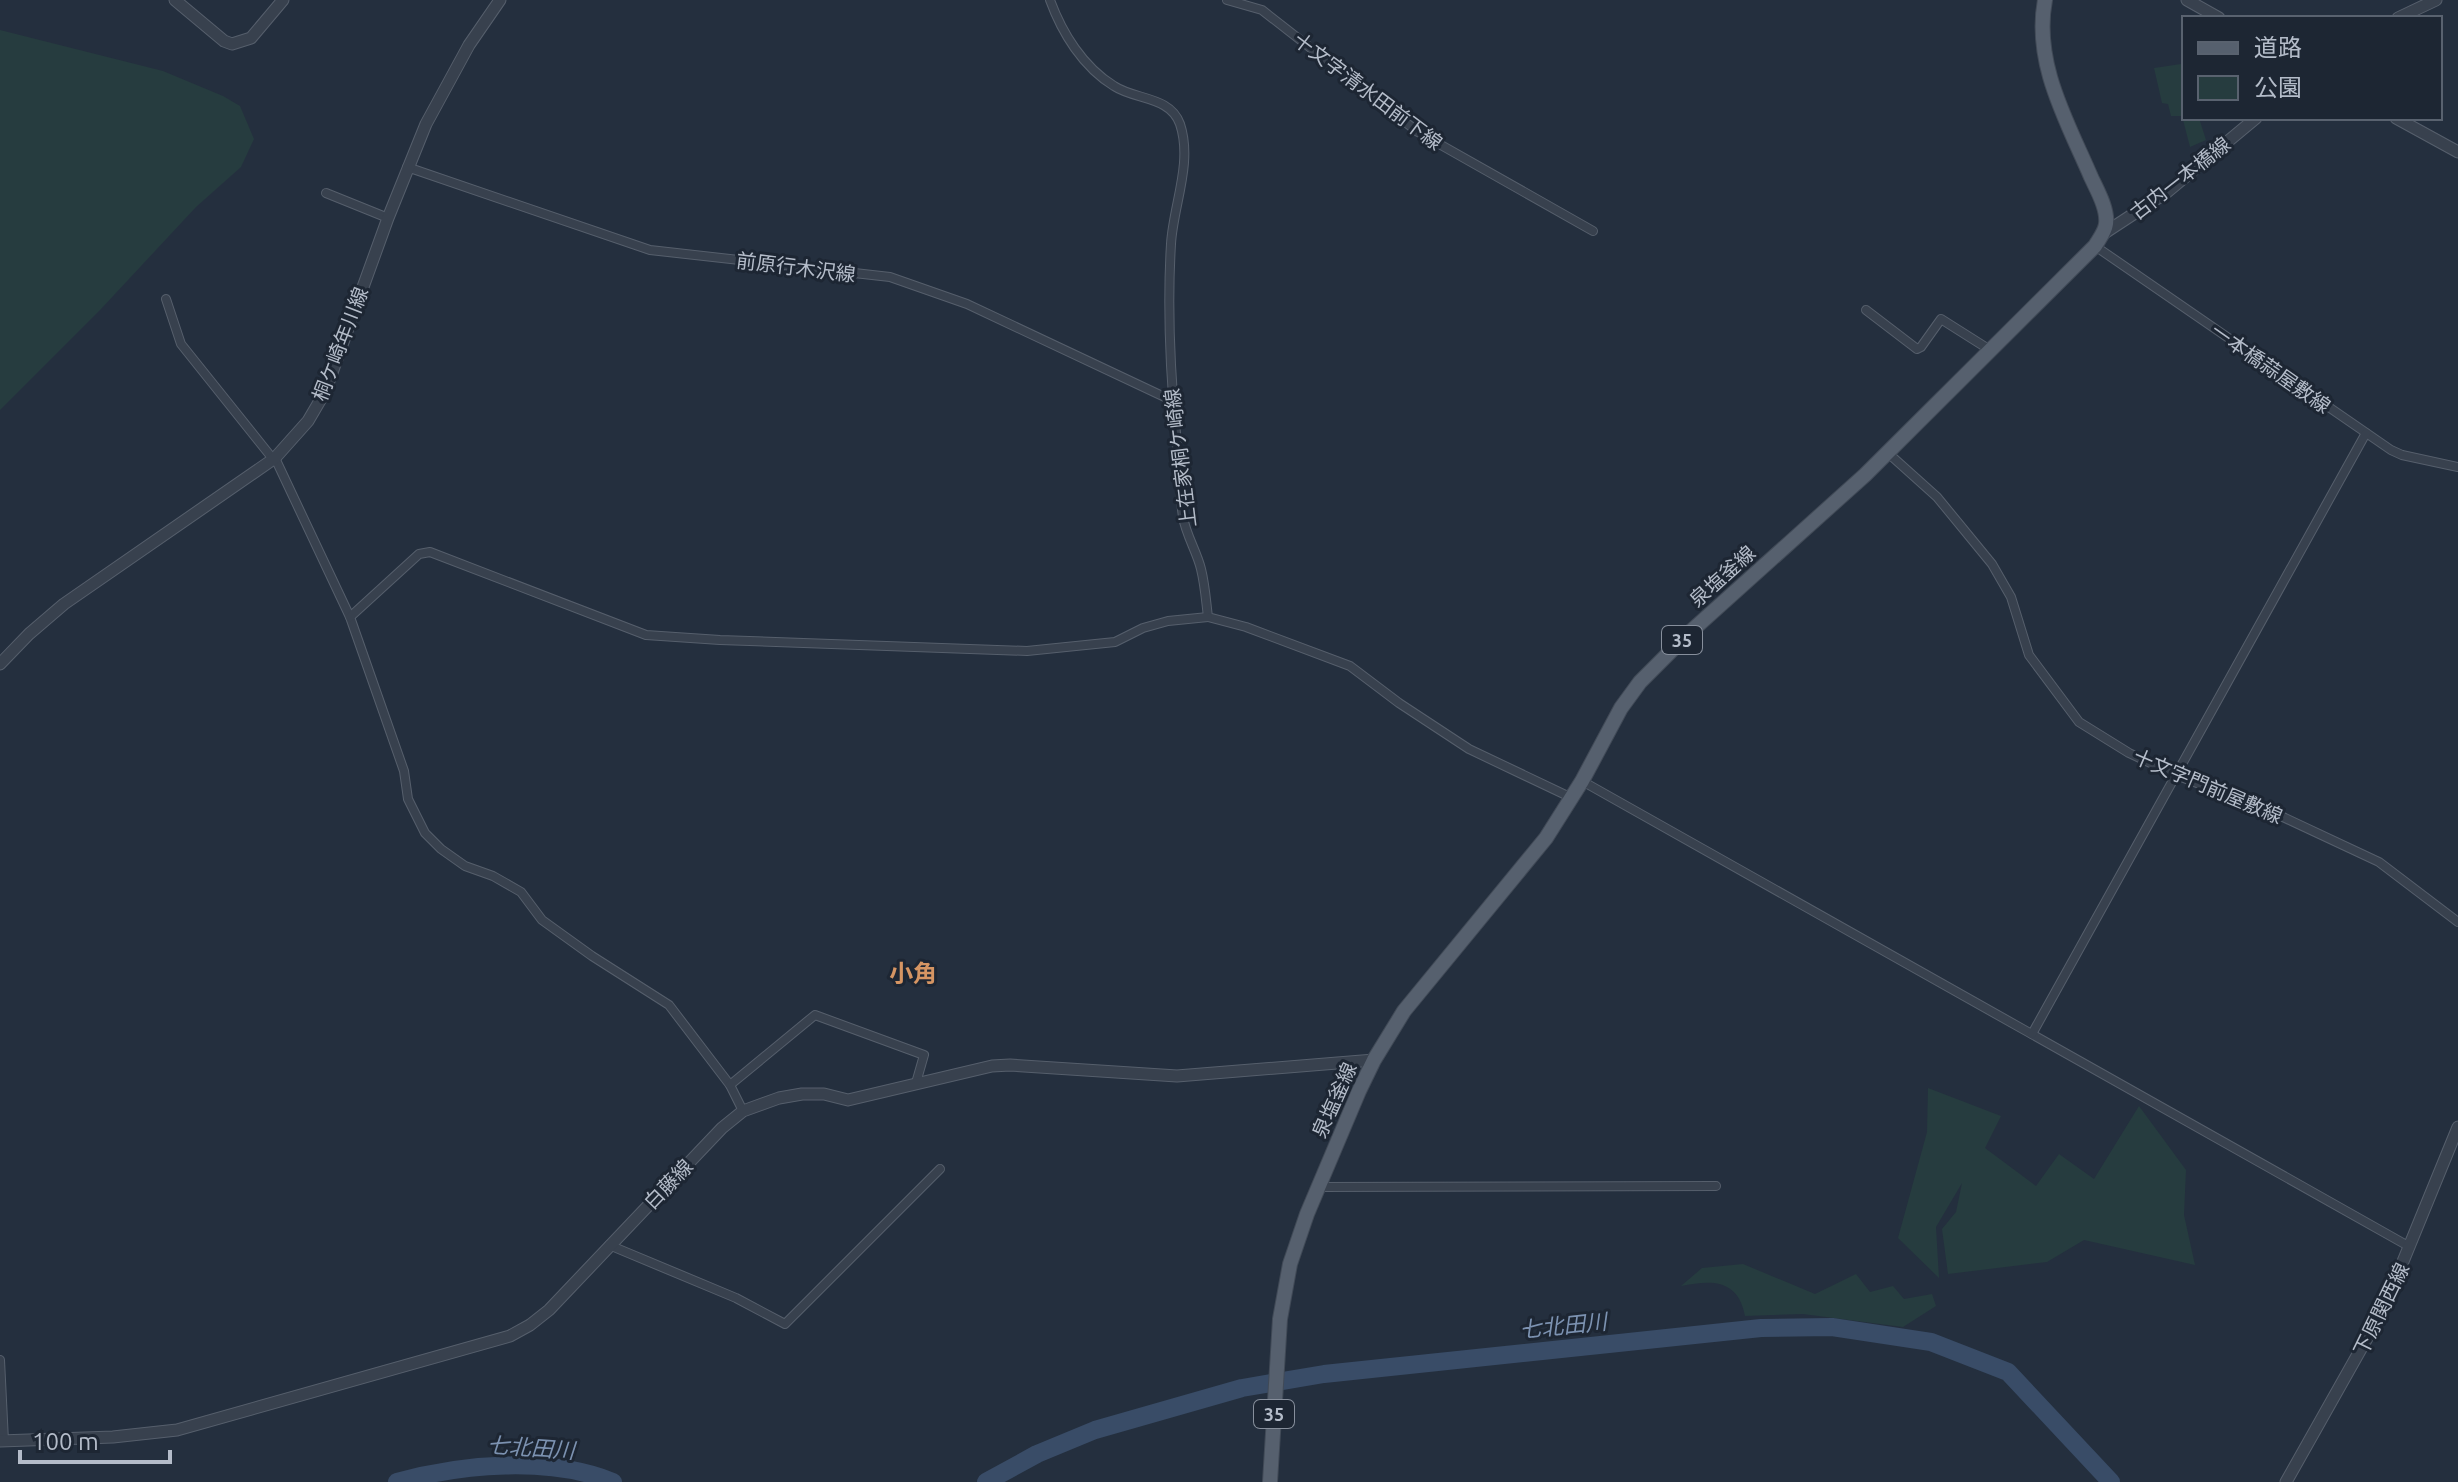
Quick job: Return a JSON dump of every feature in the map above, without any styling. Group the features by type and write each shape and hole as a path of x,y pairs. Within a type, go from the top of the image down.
{"main road":[{"path":"2045,0 2042,31 2049,77 2102,205 2106,221 2099,240"},
{"name":"泉塩釜線","path":"1270,1480 1283,1295 1290,1264 1318,1187 1374,1060 1404,1011 1546,838 1582,781 1616,717 1640,682 1688,634 1888,453 2099,240"}],"street":[{"path":"175,0 224,41 232,44 251,38 283,0"},
{"name":"桐ケ崎年川線","path":"0,664 64,604 274,458 308,421 325,392 407,167 445,85 500,0"},
{"name":"上在家桐ケ崎線","path":"1050,0 1059,26 1110,84 1123,92 1161,103 1171,110 1179,123 1183,178 1171,234 1167,298 1173,401 1184,521 1201,568 1208,617"},
{"name":"十文字清水田前下線","path":"1227,0 1262,10 1418,132 1593,231"},
{"path":"2187,0 2215,16"},
{"path":"2400,16 2408,8 2436,0"},
{"name":"古内一本橋線","path":"2099,240 2167,192 2254,120"},
{"path":"2400,120 2458,152"},
{"name":"前原行木沢線","path":"407,167 650,250 890,277 967,304 1173,401"},
{"path":"326,193 388,218"},
{"name":"一本橋蒜屋敷線","path":"2099,240 2366,433 2402,455 2458,467"},
{"path":"166,299 181,344 274,458 350,617 404,771 408,799 425,833 465,866 493,876 521,892 542,920 669,1005 730,1085 743,1111"},
{"path":"1866,310 1917,349 1941,319 1990,350"},
{"path":"2032,1034 2366,433"},
{"name":"十文字門前屋敷線","path":"1888,453 1937,497 1992,564 2011,597 2029,655 2079,722 2129,753 2176,775 2268,810 2379,862 2458,922"},
{"path":"350,617 419,554 430,552 646,635 1027,651 1115,642 1143,628 1168,621 1208,617 1246,627 1350,666 1469,749 1572,798"},
{"path":"1582,781 2410,1247"},
{"path":"730,1085 815,1015 924,1055 916,1083"},
{"name":"白藤線","path":"2,1441 144,1435 177,1430 510,1336 549,1310 722,1128 743,1111 779,1098 824,1094 848,1100 992,1066 1177,1076 1374,1060"},
{"name":"下原関西線","path":"2286,1482 2373,1329 2458,1127"},
{"path":"609,1245 736,1298 785,1324 940,1169"},
{"path":"1318,1187 1716,1186"},
{"path":"0,1360 2,1441"}],"green space":[{"path":"0,30 163,71 223,96 240,106 254,139 241,167 196,207 101,309 0,410"},
{"path":"2181,64 2182,116 2171,116 2168,104 2162,103 2154,68"},
{"path":"2183,120 2200,120 2206,140 2190,147"},
{"path":"1928,1088 2001,1116 1985,1148 2036,1186 2059,1154 2094,1179 2139,1106 2186,1170 2184,1215 2195,1265 2084,1240 2047,1262 1948,1274 1942,1229 1956,1212 1962,1183 1936,1227 1939,1278 1898,1238 1927,1132"},
{"path":"1743,1264 1815,1294 1856,1274 1870,1292 1893,1286 1904,1299 1932,1294 1936,1306 1903,1327 1803,1314 1745,1316 1736,1295 1722,1285 1703,1283 1681,1286 1702,1268"}],"waterway":[{"name":"七北田川","path":"986,1482 1037,1454 1095,1430 1242,1388 1324,1374 1761,1328 1832,1327 1931,1342 2008,1372 2111,1482"},
{"name":"七北田川","path":"397,1482 449,1471 505,1466 561,1468 613,1482"}],"district":[{"name":"小角","path":"913,973"}]}
